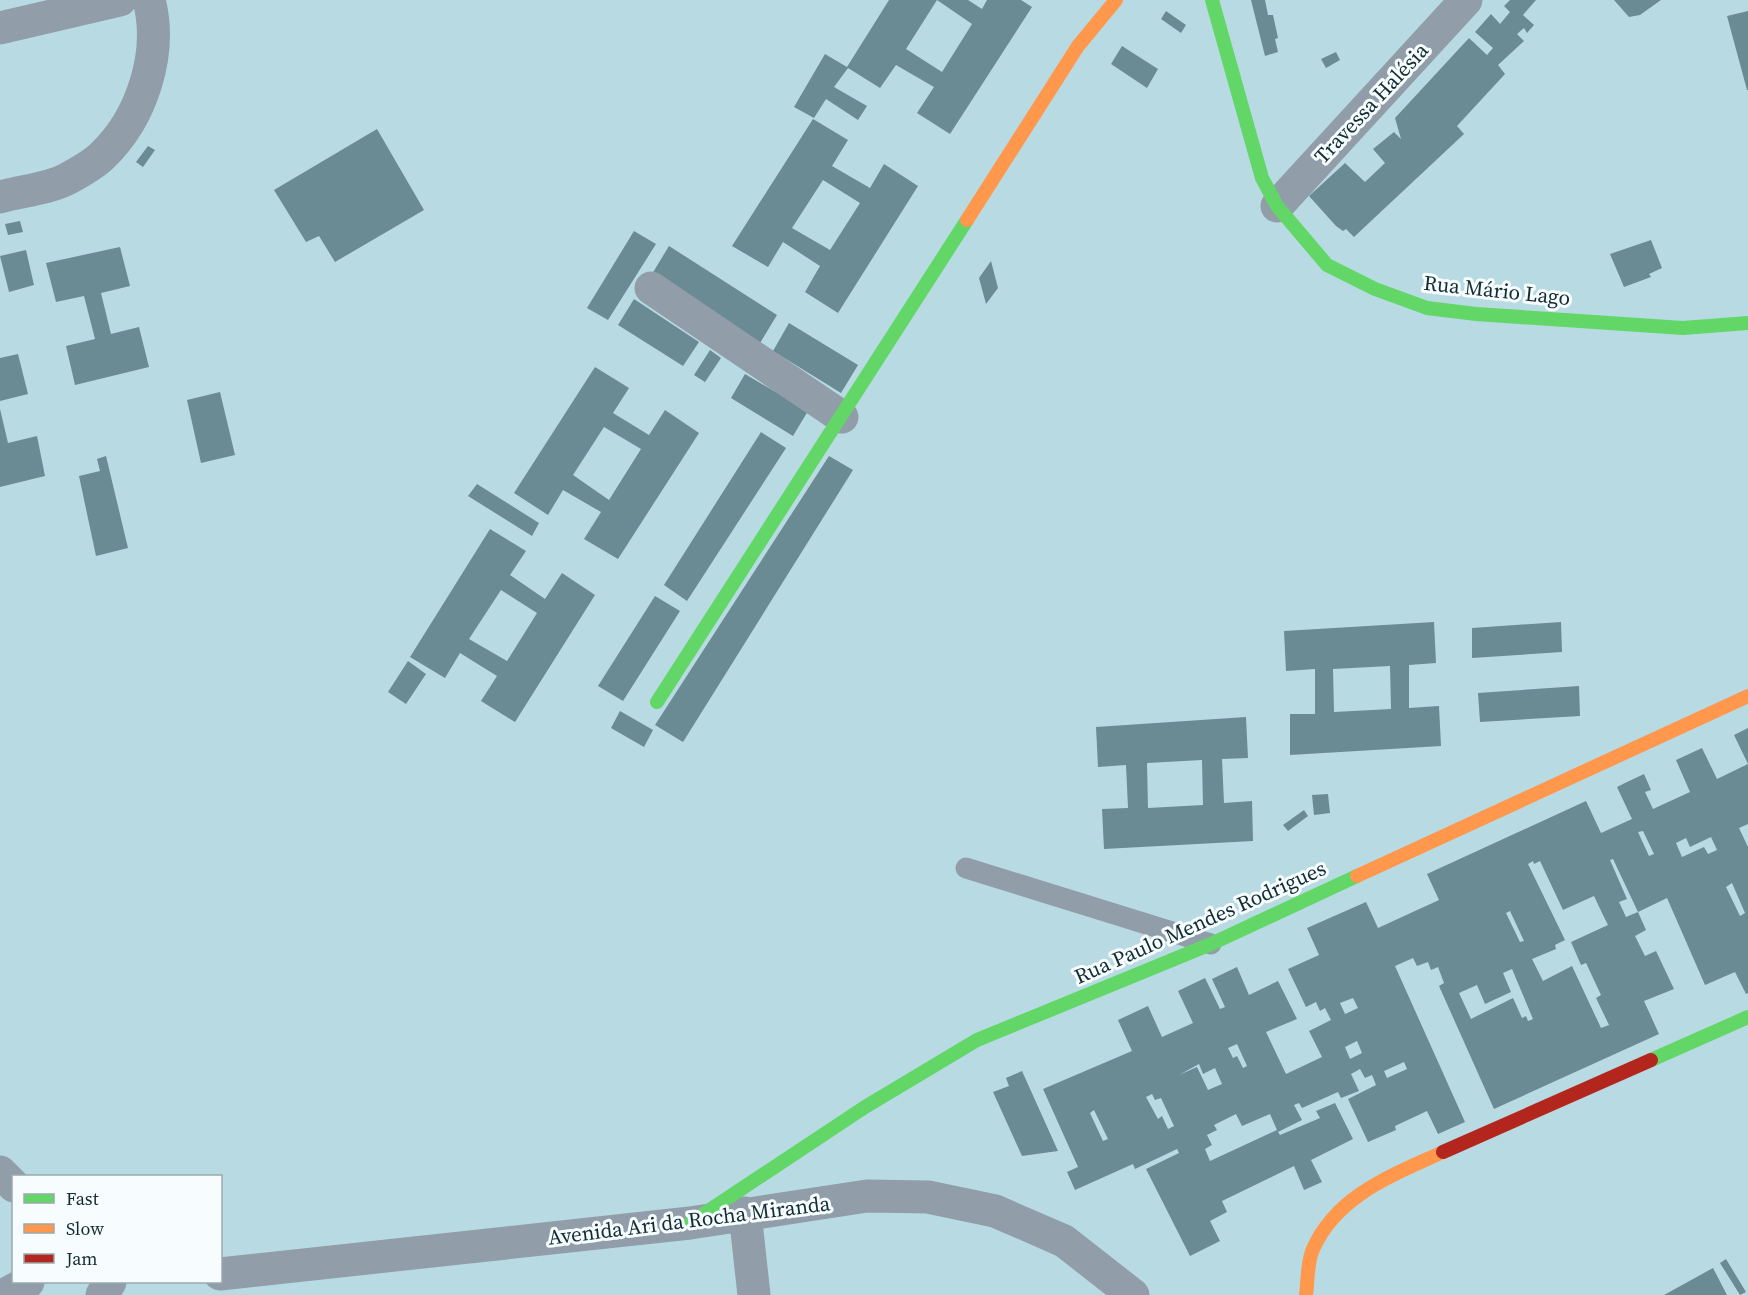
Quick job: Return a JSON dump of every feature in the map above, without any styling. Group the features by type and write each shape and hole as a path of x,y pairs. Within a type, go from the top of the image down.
{"street":[{"path":"0,28 120,0"},
{"path":"0,197 65,180 102,157 134,114 154,58 154,18 150,0"},
{"path":"657,702 1078,46 1116,0"},
{"name":"Rua Mário Lago","path":"1212,0 1262,178 1277,206 1303,240 1327,265 1375,289 1427,308 1476,314 1683,328 1748,323"},
{"name":"Travessa Halésia","path":"1277,206 1466,0"},
{"path":"651,288 842,417"},
{"name":"Rua Paulo Mendes Rodrigues","path":"690,1223 865,1107 977,1040 1211,944 1748,696"},
{"path":"1306,1295 1312,1250 1341,1208 1377,1182 1748,1017"},
{"path":"0,1172 12,1184"},
{"name":"Avenida Ari da Rocha Miranda","path":"222,1274 690,1223 867,1196 928,1197 984,1208 1064,1241 1133,1295"},
{"path":"745,1213 754,1295"},
{"path":"4,1295 25,1283"}],"lane":[{"path":"966,868 1211,944"}],"building":[{"path":"889,0 937,0 968,0 982,9 987,0 1021,0 1032,7 950,134 917,113 934,87 896,65 880,88 848,68 834,87 867,106 858,120 826,99 814,118 794,107 825,54 847,67","holes":["937,0 972,24 942,72 906,49"]},
{"path":"1251,0 1265,0 1268,15 1273,15 1278,38 1275,39 1278,52 1265,56"},
{"path":"1510,0 1536,0 1523,15 1534,25 1527,33 1524,28 1517,34 1524,41 1498,65 1505,74 1457,126 1464,134 1354,237 1346,229 1343,231 1336,226 1309,196 1345,163 1365,182 1385,163 1373,149 1394,132 1401,139 1395,118 1469,38 1487,55 1493,48 1475,32 1491,14 1500,24 1510,12 1504,6"},
{"path":"1614,0 1661,0 1640,15 1629,17"},
{"path":"1166,11 1186,25 1181,33 1161,19"},
{"path":"1748,11 1748,90 1747,90 1727,16"},
{"path":"1122,46 1158,69 1147,88 1111,64"},
{"path":"1336,52 1340,60 1326,68 1321,59"},
{"path":"813,119 848,140 832,166 870,188 884,164 918,186 838,313 805,292 820,266 783,242 768,267 732,246","holes":["823,180 860,203 830,250 792,228"]},
{"path":"377,129 424,210 335,262 319,236 306,242 274,190"},
{"path":"148,146 155,150 143,167 136,162"},
{"path":"20,221 23,232 8,235 5,224"},
{"path":"634,231 656,244 608,320 587,308"},
{"path":"1651,240 1662,268 1649,274 1651,277 1624,287 1610,254"},
{"path":"669,246 777,315 760,343 652,274"},
{"path":"120,247 130,286 101,293 111,334 139,327 149,367 75,385 66,346 95,339 84,296 56,302 46,263"},
{"path":"26,250 34,285 9,292 0,256"},
{"path":"991,261 998,288 986,304 979,278"},
{"path":"634,299 699,342 683,366 618,325"},
{"path":"789,323 858,365 841,393 773,351"},
{"path":"710,350 721,358 705,382 694,375"},
{"path":"18,354 28,394 0,401 0,358"},
{"path":"595,367 629,388 613,413 649,435 665,410 699,433 618,559 584,539 601,512 563,490 548,515 514,493","holes":["604,427 641,449 609,500 573,475"]},
{"path":"745,374 808,411 793,436 731,398"},
{"path":"220,392 235,455 201,463 187,400"},
{"path":"0,409 8,443 37,436 45,476 0,487"},
{"path":"761,432 786,448 687,601 664,585"},
{"path":"106,456 128,548 96,556 79,476 100,471 97,459"},
{"path":"829,456 853,470 683,742 655,725"},
{"path":"477,484 539,523 532,536 468,496"},
{"path":"490,529 526,551 510,575 545,599 562,573 595,595 515,722 481,701 497,676 460,653 445,678 410,657","holes":["501,590 537,613 507,661 469,639"]},
{"path":"655,596 680,611 623,701 598,686"},
{"path":"1434,622 1436,663 1409,665 1409,708 1439,706 1441,746 1290,755 1290,714 1315,714 1315,669 1286,671 1284,631","holes":["1390,666 1391,709 1334,712 1333,669"]},
{"path":"1561,622 1562,652 1472,658 1472,628"},
{"path":"408,661 426,674 406,704 388,692"},
{"path":"1579,686 1580,716 1480,722 1478,693"},
{"path":"620,711 653,730 644,747 611,728"},
{"path":"1246,717 1248,758 1222,759 1224,803 1252,801 1253,841 1104,849 1102,809 1128,808 1126,765 1098,767 1096,727","holes":["1202,760 1203,805 1148,808 1147,763"]},
{"path":"1748,728 1748,764 1734,735"},
{"path":"1702,748 1717,779 1748,764 1748,824 1739,828 1748,847 1748,993 1746,994 1735,972 1705,985 1667,898 1638,912 1646,930 1635,936 1645,956 1656,951 1674,989 1644,1001 1659,1034 1494,1109 1439,986 1444,983 1438,967 1431,970 1428,962 1417,966 1413,958 1395,966 1465,1122 1438,1134 1427,1111 1395,1126 1396,1130 1368,1142 1348,1099 1376,1085 1372,1075 1365,1078 1360,1069 1351,1074 1359,1091 1341,1098 1338,1092 1302,1108 1299,1103 1294,1105 1302,1120 1278,1132 1280,1135 1320,1118 1316,1111 1335,1103 1353,1139 1311,1160 1322,1182 1304,1190 1294,1166 1222,1201 1227,1212 1210,1221 1220,1241 1190,1256 1146,1169 1179,1153 1177,1149 1135,1169 1133,1164 1075,1190 1067,1172 1078,1167 1043,1089 1132,1051 1118,1020 1148,1006 1162,1037 1193,1023 1178,991 1205,978 1220,1009 1225,1007 1212,979 1237,967 1249,995 1278,981 1297,1019 1266,1032 1286,1074 1322,1057 1309,1031 1331,1020 1325,1008 1320,1011 1316,1002 1306,1007 1288,969 1319,955 1307,928 1366,902 1378,928 1439,900 1427,874 1586,801 1601,833 1632,819 1617,787 1644,774 1651,790 1645,792 1653,809 1690,792 1676,760","holes":["1643,831 1654,854 1649,856 1638,832","1711,837 1717,850 1708,854 1704,847 1682,857 1676,843 1686,838 1690,847","1613,859 1638,912 1626,917 1619,902 1627,899 1610,860","1533,861 1534,864 1540,861 1563,910 1594,896 1608,925 1571,942 1581,965 1586,963 1601,995 1596,998 1609,1025 1601,1028 1572,966 1543,981 1532,959 1556,949 1555,945 1565,940 1528,864","1732,883 1745,913 1740,916 1726,887","1510,911 1524,941 1520,942 1506,913","1512,969 1533,1019 1528,1021 1526,1016 1522,1018 1513,998 1471,1019 1459,993 1477,985 1485,1004 1511,992 1503,973","1353,998 1358,1008 1345,1014 1340,1003","1357,1041 1362,1053 1350,1059 1345,1047","1237,1044 1247,1066 1243,1068 1237,1056 1233,1058 1228,1048","1404,1062 1407,1069 1387,1078 1384,1071","1199,1064 1203,1074 1215,1068 1222,1084 1208,1090 1197,1067 1179,1075","1152,1094 1155,1100 1161,1098 1174,1126 1168,1129 1162,1116 1158,1119 1146,1097","1094,1110 1108,1139 1103,1141 1090,1113","1236,1114 1242,1126 1270,1114 1277,1130 1210,1161 1205,1149 1212,1145 1207,1135 1217,1130 1214,1125"]},
{"path":"1328,794 1330,813 1314,815 1312,795"},
{"path":"1304,810 1308,816 1288,831 1283,825"},
{"path":"1022,1071 1058,1151 1022,1156 993,1092 1009,1086 1006,1078"},
{"path":"1726,1259 1746,1292 1740,1295 1720,1263"},
{"path":"1713,1268 1727,1295 1664,1295"}],"traffic: fast":[{"path":"1212,0 1262,178 1277,206 1327,265 1375,289 1427,308 1476,314 1683,328 1748,323"},
{"path":"657,702 967,220"},
{"path":"690,1223 865,1107 977,1040 1211,944 1357,876"},
{"path":"1651,1060 1748,1017"}],"traffic: slow":[{"path":"967,220 1078,46 1116,0"},
{"path":"1357,876 1748,696"},
{"path":"1306,1295 1311,1254 1323,1230 1336,1214 1368,1189 1443,1152"}],"traffic: jam":[{"path":"1443,1152 1651,1060"}]}
